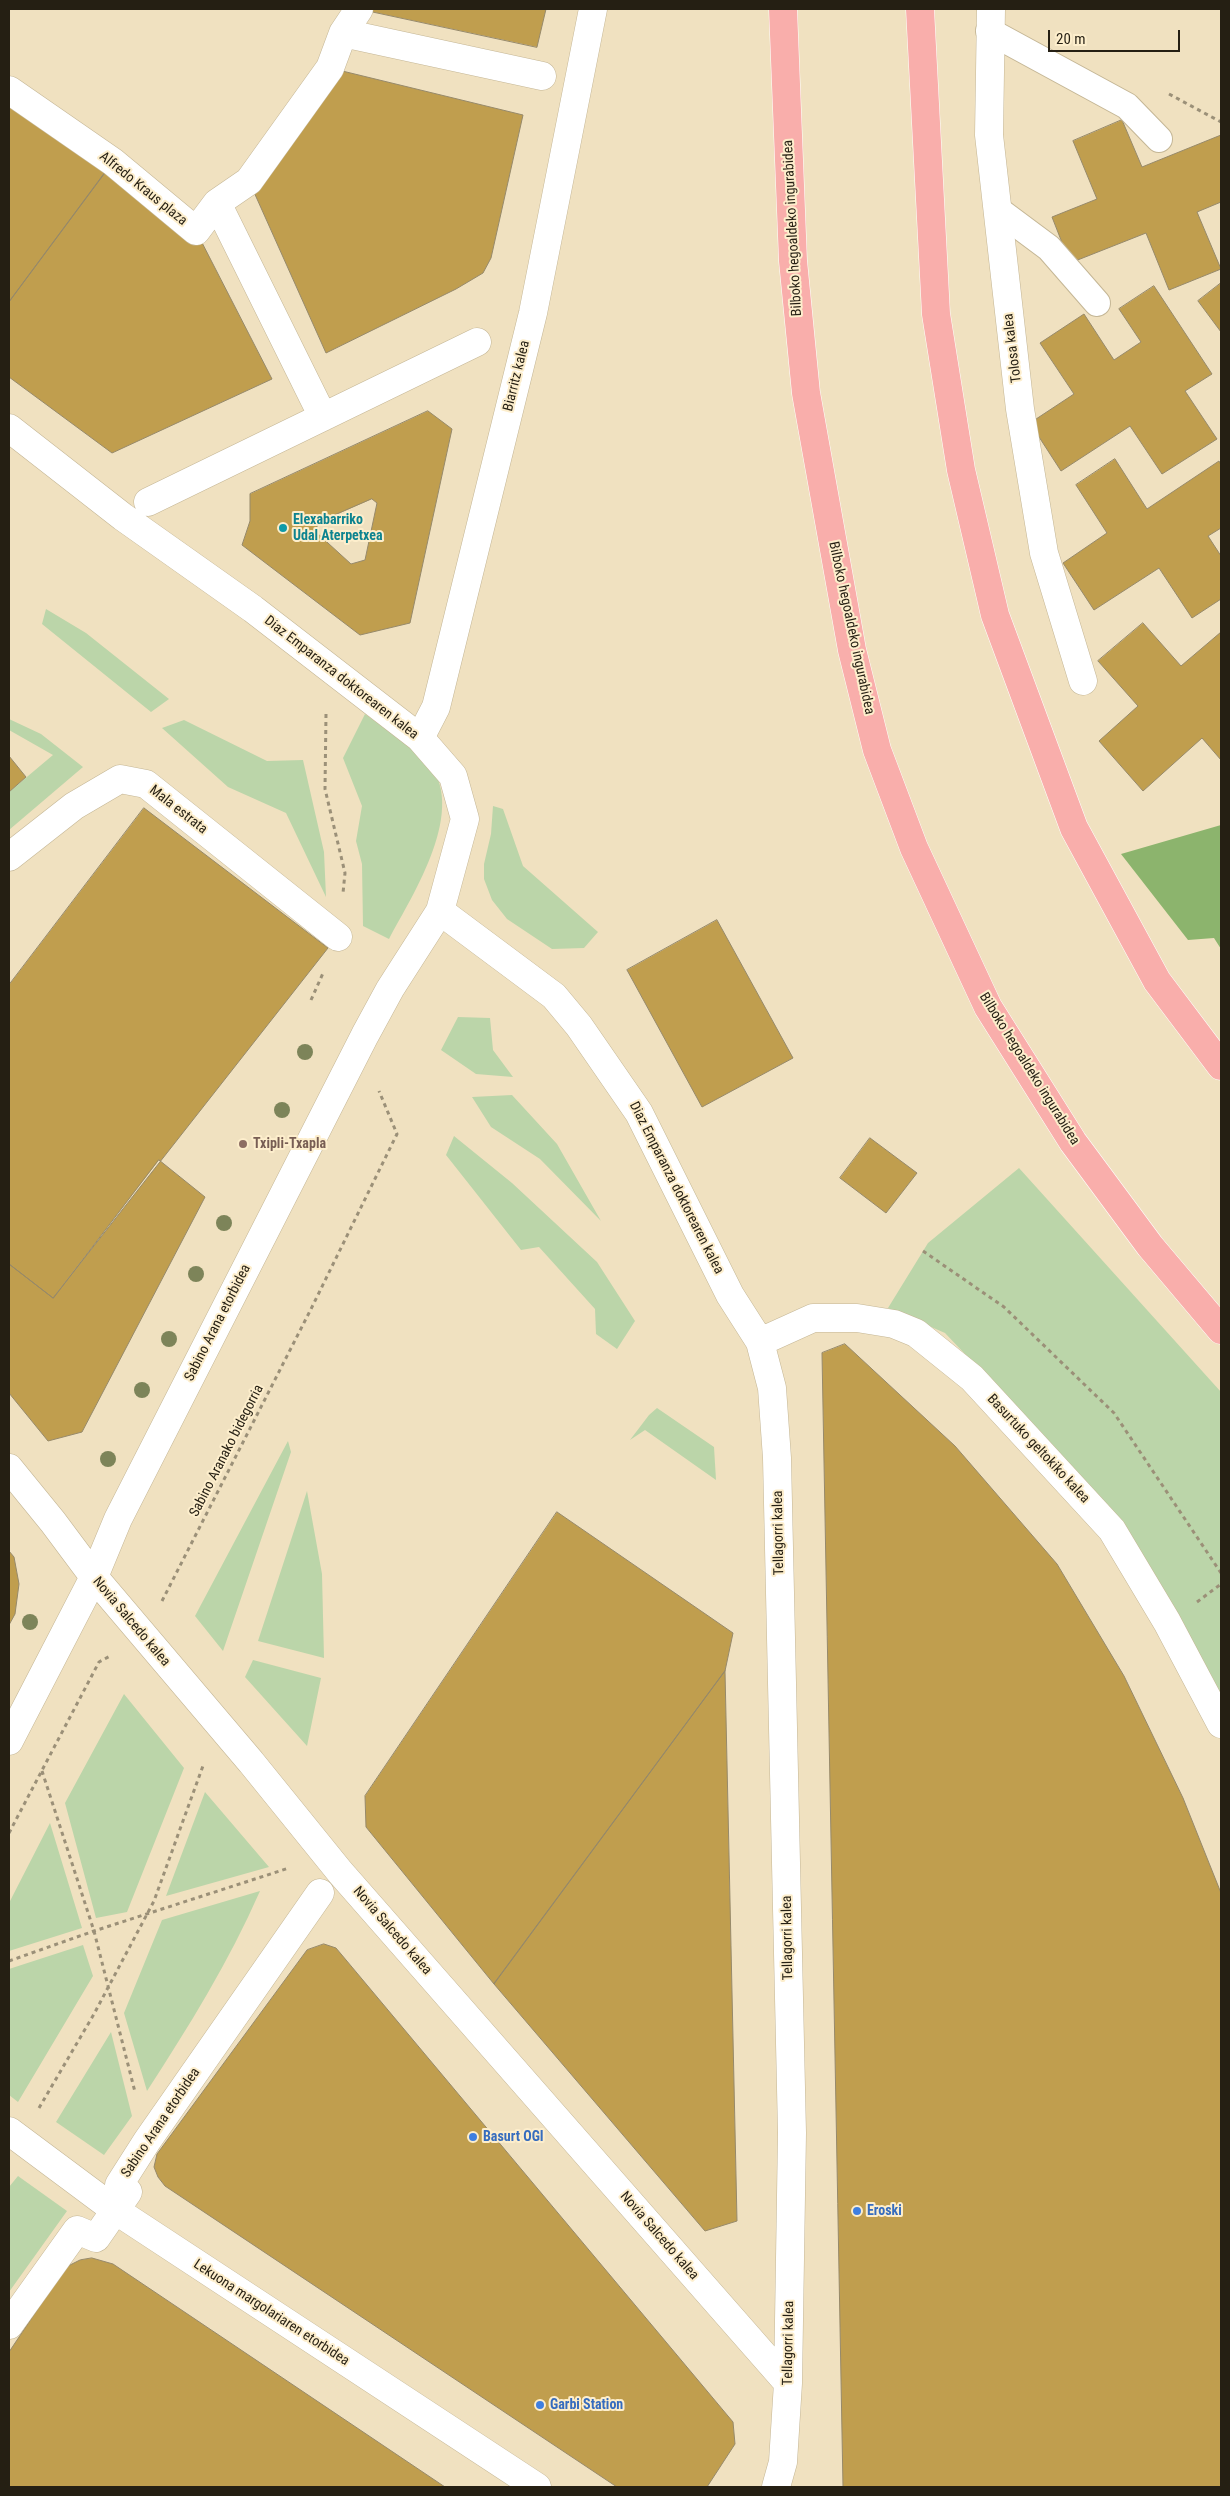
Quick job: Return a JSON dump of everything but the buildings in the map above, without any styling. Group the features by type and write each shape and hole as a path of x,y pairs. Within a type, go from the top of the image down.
{"highway":[{"name":"Bilboko hegoaldeko ingurabidea","path":"782,9 793,261 806,393 852,650 877,750 914,848 988,1007 1073,1142 1150,1246 1221,1330"},
{"path":"920,9 936,314 961,470 994,615 1074,828 1156,981 1221,1066"}],"street":[{"name":"Alfredo Kraus plaza","path":"9,90 113,162 196,231 217,203 249,180 330,68 343,34 359,9"},
{"name":"Biarritz kalea","path":"420,738 436,707 532,313 593,9"},
{"name":"Tolosa kalea","path":"990,20 988,135 1020,409 1044,553 1083,681"},
{"path":"343,34 542,76"},
{"path":"217,203 323,417"},
{"path":"148,502 477,342"},
{"name":"Diaz Emparanza doktorearen kalea","path":"9,428 123,517 253,609 420,738 453,776 465,818 440,911 554,996 580,1026 640,1113 730,1295 760,1342 772,1388"},
{"name":"Mala estrata","path":"9,857 74,806 120,779 146,784 338,937"},
{"name":"Sabino Arana etorbidea","path":"9,1741 94,1577 118,1519 351,1064 390,989 440,911"},
{"name":"Basurtuko geltokiko kalea","path":"760,1342 813,1318 857,1318 894,1324 916,1333 972,1378 1112,1530 1167,1622 1221,1724"},
{"name":"Tellagorri kalea","path":"772,1388 777,1458 792,2134 788,2383 783,2462 776,2487"},
{"name":"Novia Salcedo kalea","path":"9,1468 94,1577 218,1723 340,1872 788,2383"},
{"name":"Sabino Arana etorbidea","path":"9,2325 77,2230 96,2238 128,2192 119,2186 147,2141 320,1893"},
{"name":"Lekuona margolariaren etorbidea","path":"14,2135 115,2210 537,2487"}],"lane":[{"path":"990,20 1127,106 1159,139"},
{"path":"998,210 1049,248 1097,303"}],"path":[{"path":"311,1000 338,937 346,873 325,789 326,710 346,682"},
{"name":"Sabino Aranako bidegorria","path":"9,1833 99,1662 142,1635 177,1576 396,1134 373,1076 351,1064"},
{"path":"923,1251 1004,1307 1114,1413 1221,1573"},
{"path":"14,2135 110,1986 148,1913 218,1723"},
{"path":"42,1771 110,1986 147,2141"},
{"path":"9,1961 148,1913 294,1866 320,1893"}],"green space":[{"path":"46,609 86,633 169,699 151,712 42,624"},
{"path":"365,714 405,742 426,760 438,779 442,801 440,825 433,850 423,875 389,939 363,926 362,864 356,841 362,806 343,758"},
{"path":"9,719 41,734 83,767 9,830 9,792 53,755 9,730"},
{"path":"184,720 267,761 303,760 324,852 326,897 286,813 228,787 162,728"},
{"path":"493,806 503,809 523,866 598,932 584,948 552,949 507,919 492,900 484,879 484,864 491,834"},
{"path":"1221,825 1221,949 1214,938 1188,940 1121,854"},
{"path":"458,1017 490,1018 493,1050 513,1077 476,1074 441,1050"},
{"path":"512,1095 557,1144 601,1221 540,1159 491,1127 472,1097"},
{"path":"454,1136 512,1183 597,1262 635,1321 617,1349 596,1334 595,1309 539,1247 521,1250 446,1155"},
{"path":"1019,1168 1221,1392 1221,1703 1019,1411 945,1333 888,1308 928,1243"},
{"path":"657,1408 714,1447 716,1480 645,1430 630,1440 649,1415"},
{"path":"288,1441 291,1452 223,1651 195,1616"},
{"path":"307,1491 322,1574 324,1658 258,1641"},
{"path":"253,1660 321,1678 307,1746 245,1677"},
{"path":"124,1694 184,1768 127,1912 96,1918 65,1803"},
{"path":"205,1792 269,1867 166,1896"},
{"path":"50,1823 82,1928 9,1951 9,1903"},
{"path":"260,1891 222,1968 147,2091 124,2013 162,1920"},
{"path":"83,1945 93,1976 18,2102 9,2095 9,1969"},
{"path":"111,2032 132,2116 104,2155 56,2122"},
{"path":"18,2176 67,2211 9,2292 9,2187"}],"place":[{"name":"Elexabarriko Udal Aterpetxea","path":"283,528"},
{"name":"Txipli-Txapla","path":"243,1144"},
{"name":"Basurt OGI","path":"473,2137"},
{"name":"Eroski","path":"857,2211"},
{"name":"Garbi Station","path":"540,2405"}]}
